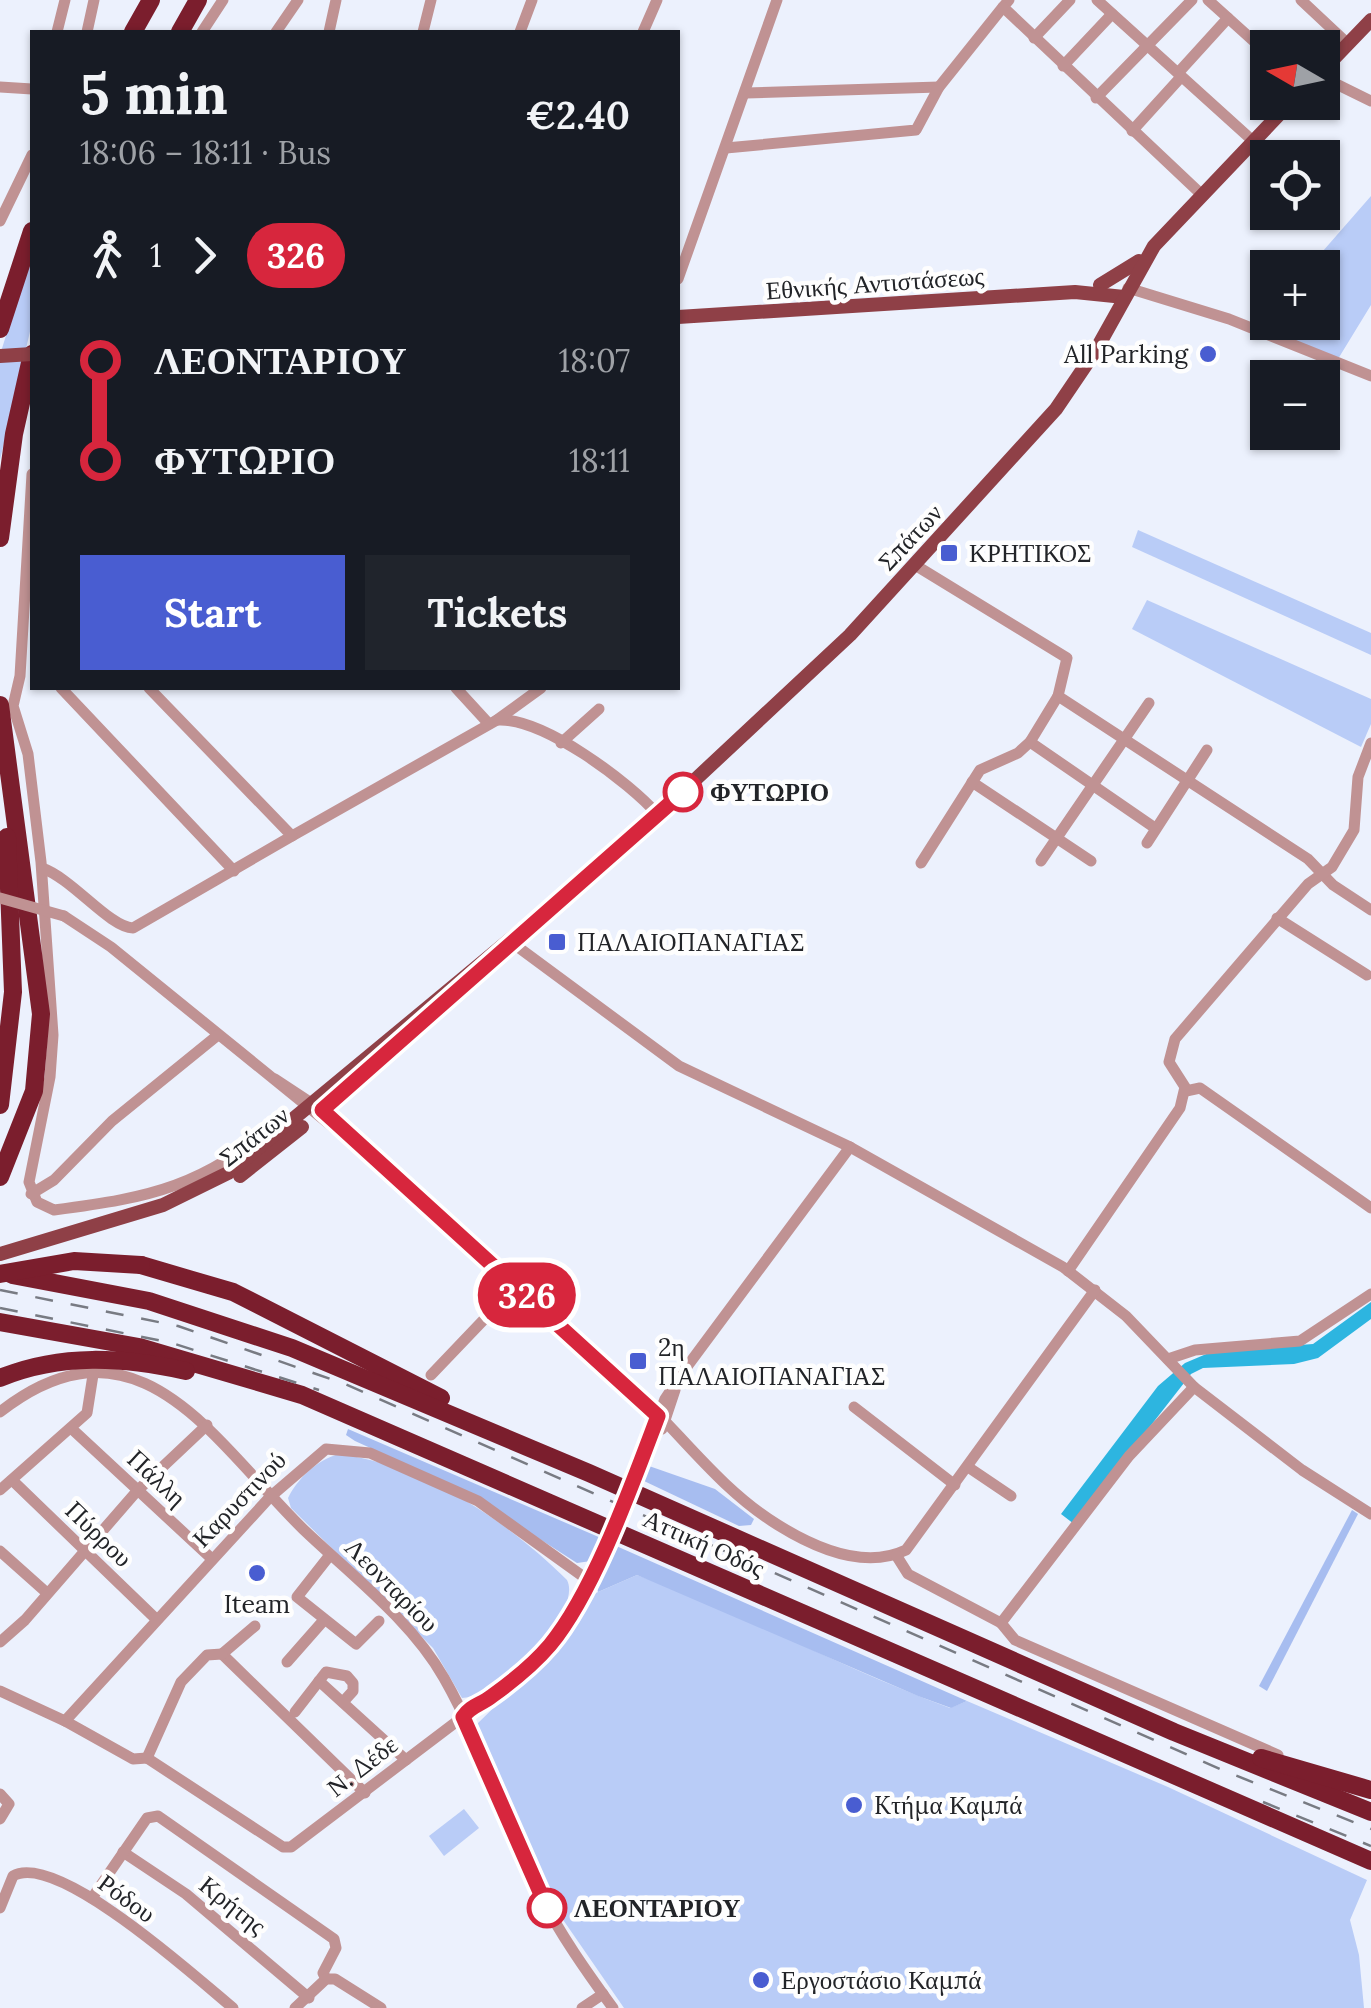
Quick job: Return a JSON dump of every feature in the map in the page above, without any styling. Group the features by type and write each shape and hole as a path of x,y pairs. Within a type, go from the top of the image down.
{"highway":[{"path":"134,30 152,0"},
{"path":"181,30 198,0"},
{"path":"0,329 30,237"},
{"path":"0,538 14,434 30,363"},
{"path":"0,705 41,1014 34,1090 0,1178"},
{"path":"0,760 13,992 0,1105"},
{"path":"0,1274 74,1262 141,1265 232,1292 589,1473"},
{"name":"Αττική Οδός","path":"0,1274 113,1292 257,1334 589,1473 1174,1732 1371,1812"},
{"name":"Αττική Οδός","path":"0,1322 64,1331 193,1361 302,1396 1371,1861"},
{"path":"0,1378 67,1360 129,1360 220,1379 397,1436"},
{"path":"1174,1732 1371,1790"}],"main road":[{"path":"1340,53 1371,20"},
{"name":"Σπάτων","path":"1253,140 1273,120"},
{"name":"Σπάτων","path":"0,1254 190,1195 228,1173 315,1110 658,815 850,635 1056,409 1087,365 1148,254 1250,143"},
{"name":"Εθνικής Αντιστάσεως","path":"1074,292 1100,285 1148,254"},
{"path":"1100,285 1126,292"},
{"name":"Εθνικής Αντιστάσεως","path":"680,317 1126,292"},
{"path":"0,356 30,354"}],"street":[{"path":"58,30 65,0"},
{"path":"87,30 94,0"},
{"path":"203,30 223,0"},
{"path":"277,30 298,0"},
{"path":"328,30 336,0"},
{"path":"424,30 432,0"},
{"path":"521,30 532,0"},
{"path":"645,30 657,0"},
{"path":"680,274 777,0"},
{"path":"1034,38 1070,0"},
{"path":"1097,0 1253,140"},
{"path":"1096,98 1192,0"},
{"path":"1208,0 1250,38"},
{"path":"1301,0 1348,44"},
{"path":"726,148 916,130 939,87 1006,4 1034,38 1201,194"},
{"path":"1063,66 1112,14"},
{"path":"1132,131 1228,18"},
{"path":"1340,84 1371,101"},
{"path":"0,86 30,89"},
{"path":"746,94 939,87"},
{"path":"0,221 30,160"},
{"path":"1126,292 1229,319 1371,376"},
{"path":"30,541 26,676 14,714 28,754 42,868 53,1035 44,1112 30,1168 32,1194 42,1206 54,1210 171,1189 227,1162 291,1113 315,1110"},
{"path":"914,564 1067,658 1058,696 1030,742 1018,753 980,770 921,863"},
{"path":"63,690 234,870"},
{"path":"151,690 292,836"},
{"path":"458,690 493,722 510,720 622,777 658,815"},
{"path":"42,868 66,880 114,922 129,928 493,722 538,690"},
{"path":"1058,696 1308,859 1320,874 1371,910"},
{"path":"1041,861 1150,703"},
{"path":"561,743 599,710"},
{"path":"1030,742 1156,828"},
{"path":"1186,1091 1169,1062 1175,1039 1277,918 1320,874 1332,867 1354,830 1358,776 1371,743"},
{"path":"1147,843 1207,750"},
{"path":"972,782 1091,861"},
{"path":"0,898 64,916 218,1034 315,1110 516,1286 661,1419 719,1480 781,1528 855,1558 875,1560 906,1550 1095,1290"},
{"path":"1277,918 1366,976"},
{"path":"506,946 679,1066 850,1147 1068,1271 1095,1290 1191,1385 1302,1470 1371,1514"},
{"path":"32,1194 54,1180 112,1121 218,1034"},
{"path":"1068,1271 1180,1108 1186,1091 1193,1088 1206,1092 1371,1208"},
{"path":"635,1480 676,1386 850,1147"},
{"path":"431,1375 516,1286"},
{"path":"1171,1362 1195,1350 1300,1341 1371,1294"},
{"path":"0,1490 72,1429 90,1406 93,1376"},
{"name":"Λεονταρίου","path":"0,1412 44,1384 93,1376 125,1378 160,1388 207,1425 270,1497 430,1656 465,1716 540,1894 614,2008"},
{"path":"1000,1623 1128,1456 1191,1385"},
{"path":"854,1407 955,1485"},
{"path":"0,1642 137,1491 207,1425"},
{"name":"Πάλλη","path":"72,1429 212,1559"},
{"name":"Καρυστινού","path":"66,1720 270,1497 319,1452 337,1446 358,1449 478,1501 588,1580"},
{"path":"968,1467 1011,1496"},
{"name":"Πύρρου","path":"12,1480 156,1620"},
{"name":"Ν. Δέδε","path":"147,1758 283,1848 291,1848 548,1648 569,1619 606,1540"},
{"path":"0,1551 47,1593"},
{"path":"330,1555 297,1597 356,1644 379,1621"},
{"path":"896,1555 908,1574 1000,1623 1015,1640 1309,1764"},
{"path":"287,1662 324,1620"},
{"path":"0,1691 66,1720 132,1759 147,1758 182,1682 207,1656 222,1654 255,1626"},
{"path":"222,1654 365,1793"},
{"path":"295,1712 326,1672 347,1676 354,1691 343,1702"},
{"path":"319,1680 406,1760"},
{"path":"0,1819 4,1799"},
{"path":"92,1898 151,1815 334,1940 336,1948 323,1973 326,1980"},
{"name":"Κρήτης","path":"124,1852 186,1894 309,1998"},
{"name":"Ρόδου","path":"0,1908 8,1881 20,1872 48,1875 92,1898 233,2008"},
{"path":"296,2008 326,1980 334,1979 380,2008"},
{"path":"582,2008 603,1994"}],"shaded area":[{"path":"1371,196 1371,305 1338,359 1290,340 1340,340 1340,250 1324,250"},
{"path":"30,258 30,332 0,460 0,355"},
{"path":"1138,530 1371,633 1371,655 1132,547"},
{"path":"1147,600 1371,699 1371,724 1361,747 1132,629"},
{"path":"1371,1302 1371,1319 1318,1358 1294,1364 1203,1368 1191,1374 1074,1524 1061,1514 1158,1386 1185,1363 1211,1352 1313,1344"},
{"path":"348,1429 601,1538 591,1561 577,1563 465,1491 355,1441 346,1435"},
{"path":"339,1454 402,1470 462,1499 518,1537 567,1580 569,1595 550,1632 495,1684 462,1698 433,1648 291,1508 288,1498 303,1477 316,1465"},
{"path":"649,1466 715,1489 754,1519 751,1525 739,1526 644,1481"},
{"path":"1352,1510 1358,1514 1267,1691 1259,1686"},
{"path":"614,1545 967,1701 951,1708 918,1696 637,1575 598,1592 595,1579"},
{"name":"Kτήμα Καμπά","path":"637,1575 950,1708 967,1701 1168,1787 1367,1880 1350,1920 1359,1955 1364,2008 624,2008 548,1898 492,1772 476,1725 556,1647 589,1596"},
{"path":"464,1809 479,1828 444,1856 429,1836"}],"tunnel":[{"path":"609,1532 632,1485"}],"railway":[{"path":"0,1290 178,1326 345,1384 1222,1770 1371,1829"},
{"path":"0,1308 172,1343 319,1390"},
{"path":"1263,1802 1371,1846"}],"bus line":[{"name":"326","path":"547,1908 463,1717 467,1710 534,1663 569,1619 635,1480 658,1416 632,1388 344,1135 322,1110 683,792"}],"place":[{"name":"All Parking","path":"1208,354"},
{"name":"ΚΡΗΤΙΚΟΣ","path":"949,553"},
{"name":"ΦΥΤΩΡΙΟ","path":"683,792"},
{"name":"ΠΑΛΑΙΟΠΑΝΑΓΙΑΣ","path":"557,942"},
{"name":"2η ΠΑΛΑΙΟΠΑΝΑΓΙΑΣ","path":"638,1361"},
{"name":"Iteam","path":"257,1573"},
{"name":"Kτήμα Καμπά","path":"854,1805"},
{"name":"ΛΕΟΝΤΑΡΙΟΥ","path":"547,1908"},
{"name":"Εργοστάσιο Καμπά","path":"761,1980"}]}
